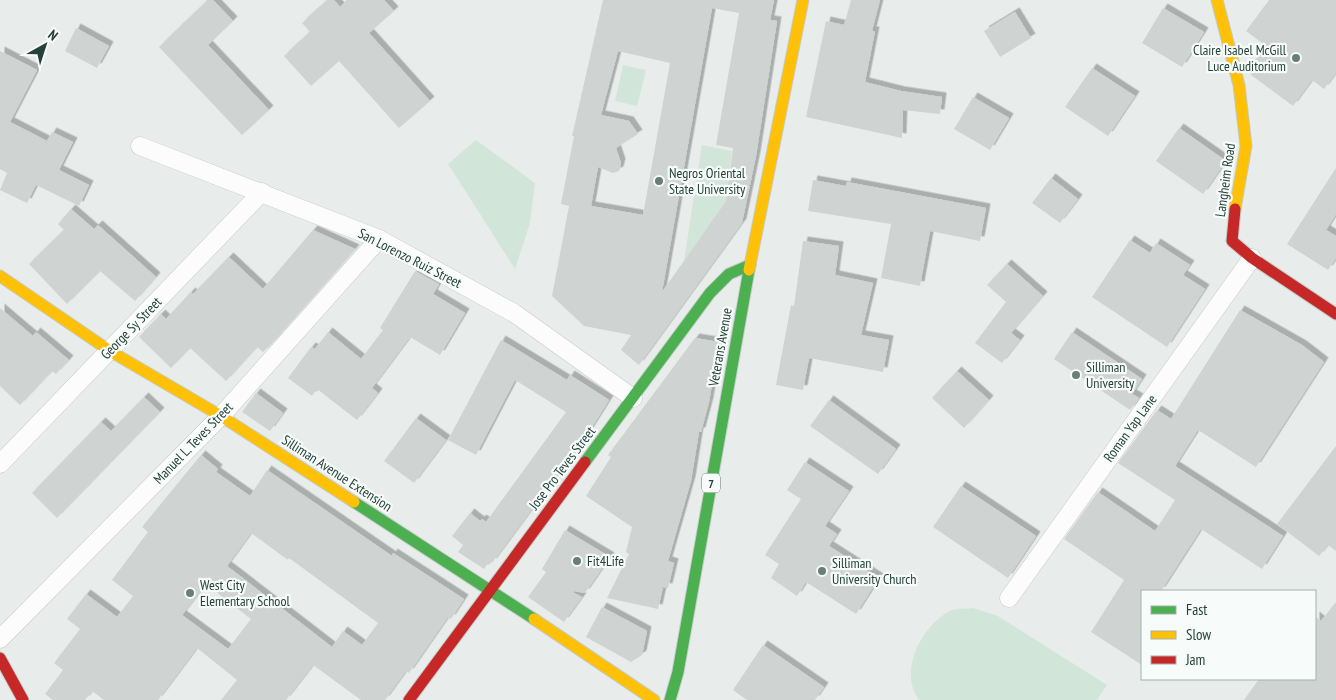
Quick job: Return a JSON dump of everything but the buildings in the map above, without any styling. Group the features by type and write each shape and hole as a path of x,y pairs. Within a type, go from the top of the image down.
{"street":[{"name":"Veterans Avenue","path":"670,700 679,665 750,265 803,0"},
{"name":"Langheim Road","path":"1217,0 1239,85 1246,146 1237,191 1232,241 1252,258 1336,314"},
{"name":"San Lorenzo Ruiz Street","path":"140,146 262,192 378,239 514,313 633,398"},
{"name":"George Sy Street","path":"0,464 262,192"},
{"name":"Manuel L. Teves Street","path":"0,639 222,416 378,239"},
{"name":"Roman Yap Lane","path":"1009,598 1252,258"},
{"name":"Jose Pro Teves Street","path":"409,700 710,292 729,274 750,265"},
{"name":"Silliman Avenue Extension","path":"0,276 110,351 222,416 490,590 654,700"},
{"path":"0,658 23,700"}],"green space":[{"path":"623,65 646,70 637,106 615,101"},
{"path":"476,140 535,183 530,223 515,269 448,164"},
{"path":"702,145 732,151 726,201 684,261"},
{"path":"973,608 998,616 1107,685 1097,700 919,700 913,689 911,676 912,663 922,638 939,618 950,611"}],"traffic: fast":[{"path":"585,462 710,293 729,274 750,265"},
{"path":"670,700 678,672 749,270"},
{"path":"354,502 534,619"}],"traffic: slow":[{"path":"749,270 803,0"},
{"path":"1217,0 1239,85 1246,146 1235,209"},
{"path":"0,276 110,351 221,416 354,502"},
{"path":"534,619 654,700"}],"traffic: jam":[{"path":"1235,209 1232,241 1252,258 1336,314"},
{"path":"409,700 585,462"},
{"path":"0,658 23,700"}],"place":[{"name":"Claire Isabel McGill Luce Auditorium","path":"1296,58"},
{"name":"Negros Oriental State University","path":"659,181"},
{"name":"Silliman University","path":"1076,375"},
{"name":"Fit4Life","path":"577,561"},
{"name":"Silliman University Church","path":"822,571"},
{"name":"West City Elementary School","path":"190,593"}]}
